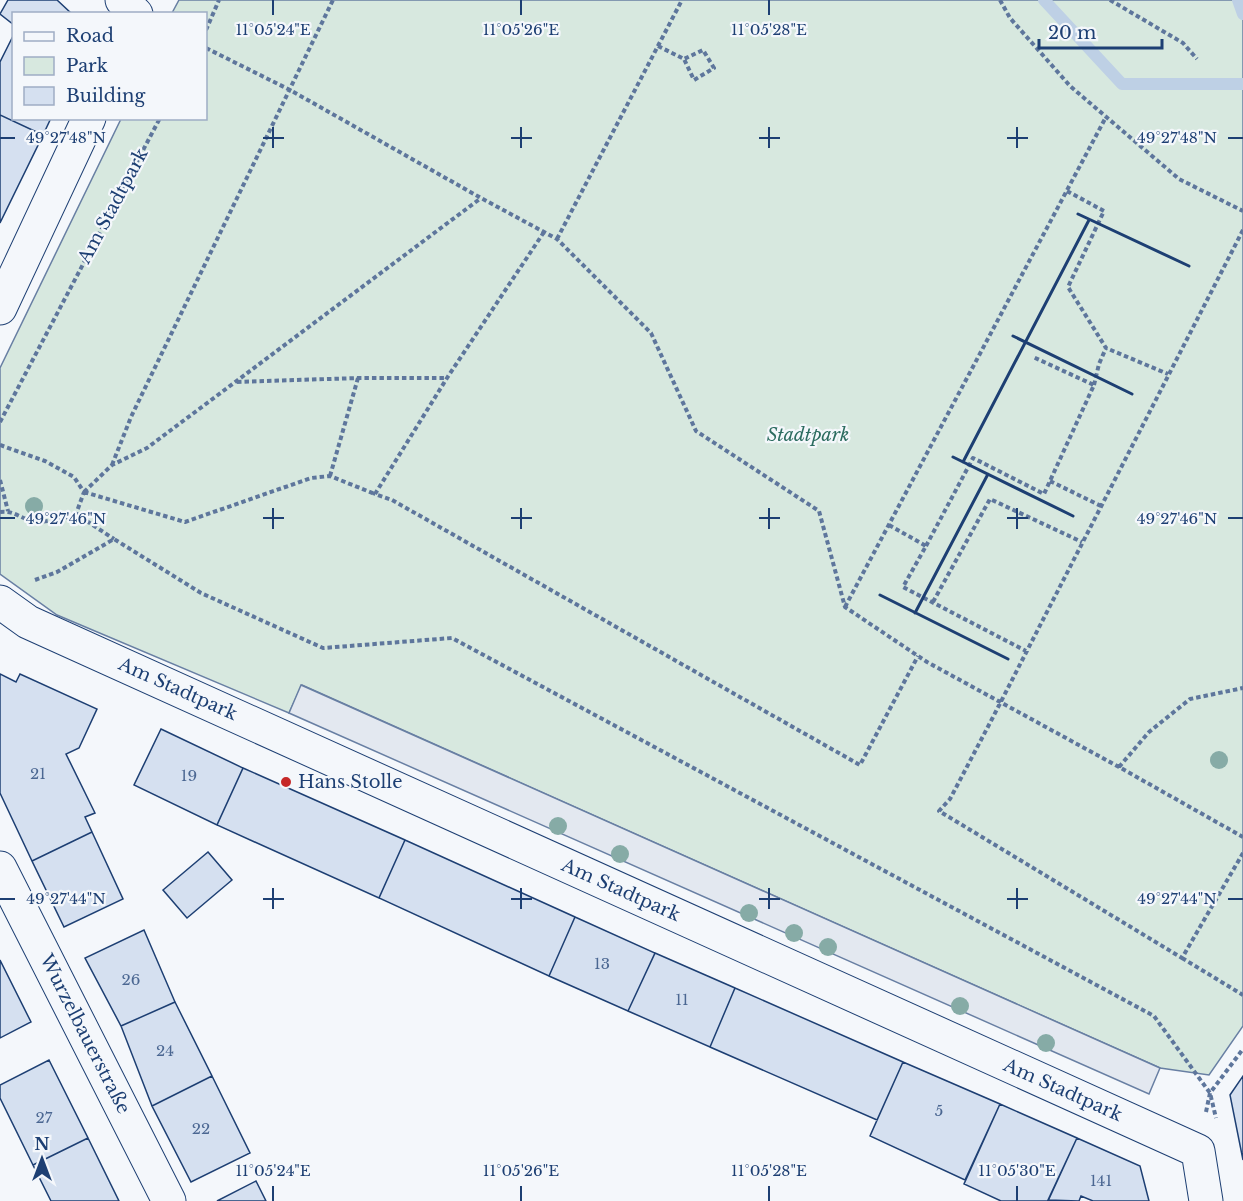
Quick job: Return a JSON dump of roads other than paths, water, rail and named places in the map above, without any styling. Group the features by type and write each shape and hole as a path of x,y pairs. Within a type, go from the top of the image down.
{"street":[{"path":"122,0 135,12"},
{"path":"0,308 88,120"},
{"name":"Am Stadtpark","path":"0,603 39,627 1197,1151 1206,1201"},
{"name":"Wurzelbauerstraße","path":"0,868 170,1201"}],"waterway":[{"path":"1044,0 1122,84 1243,84"},
{"path":"1238,0 1243,14"}],"place":[{"name":"Hans Stolle","path":"286,782"}],"park label":[{"name":"Stadtpark","path":"808,435"}]}
